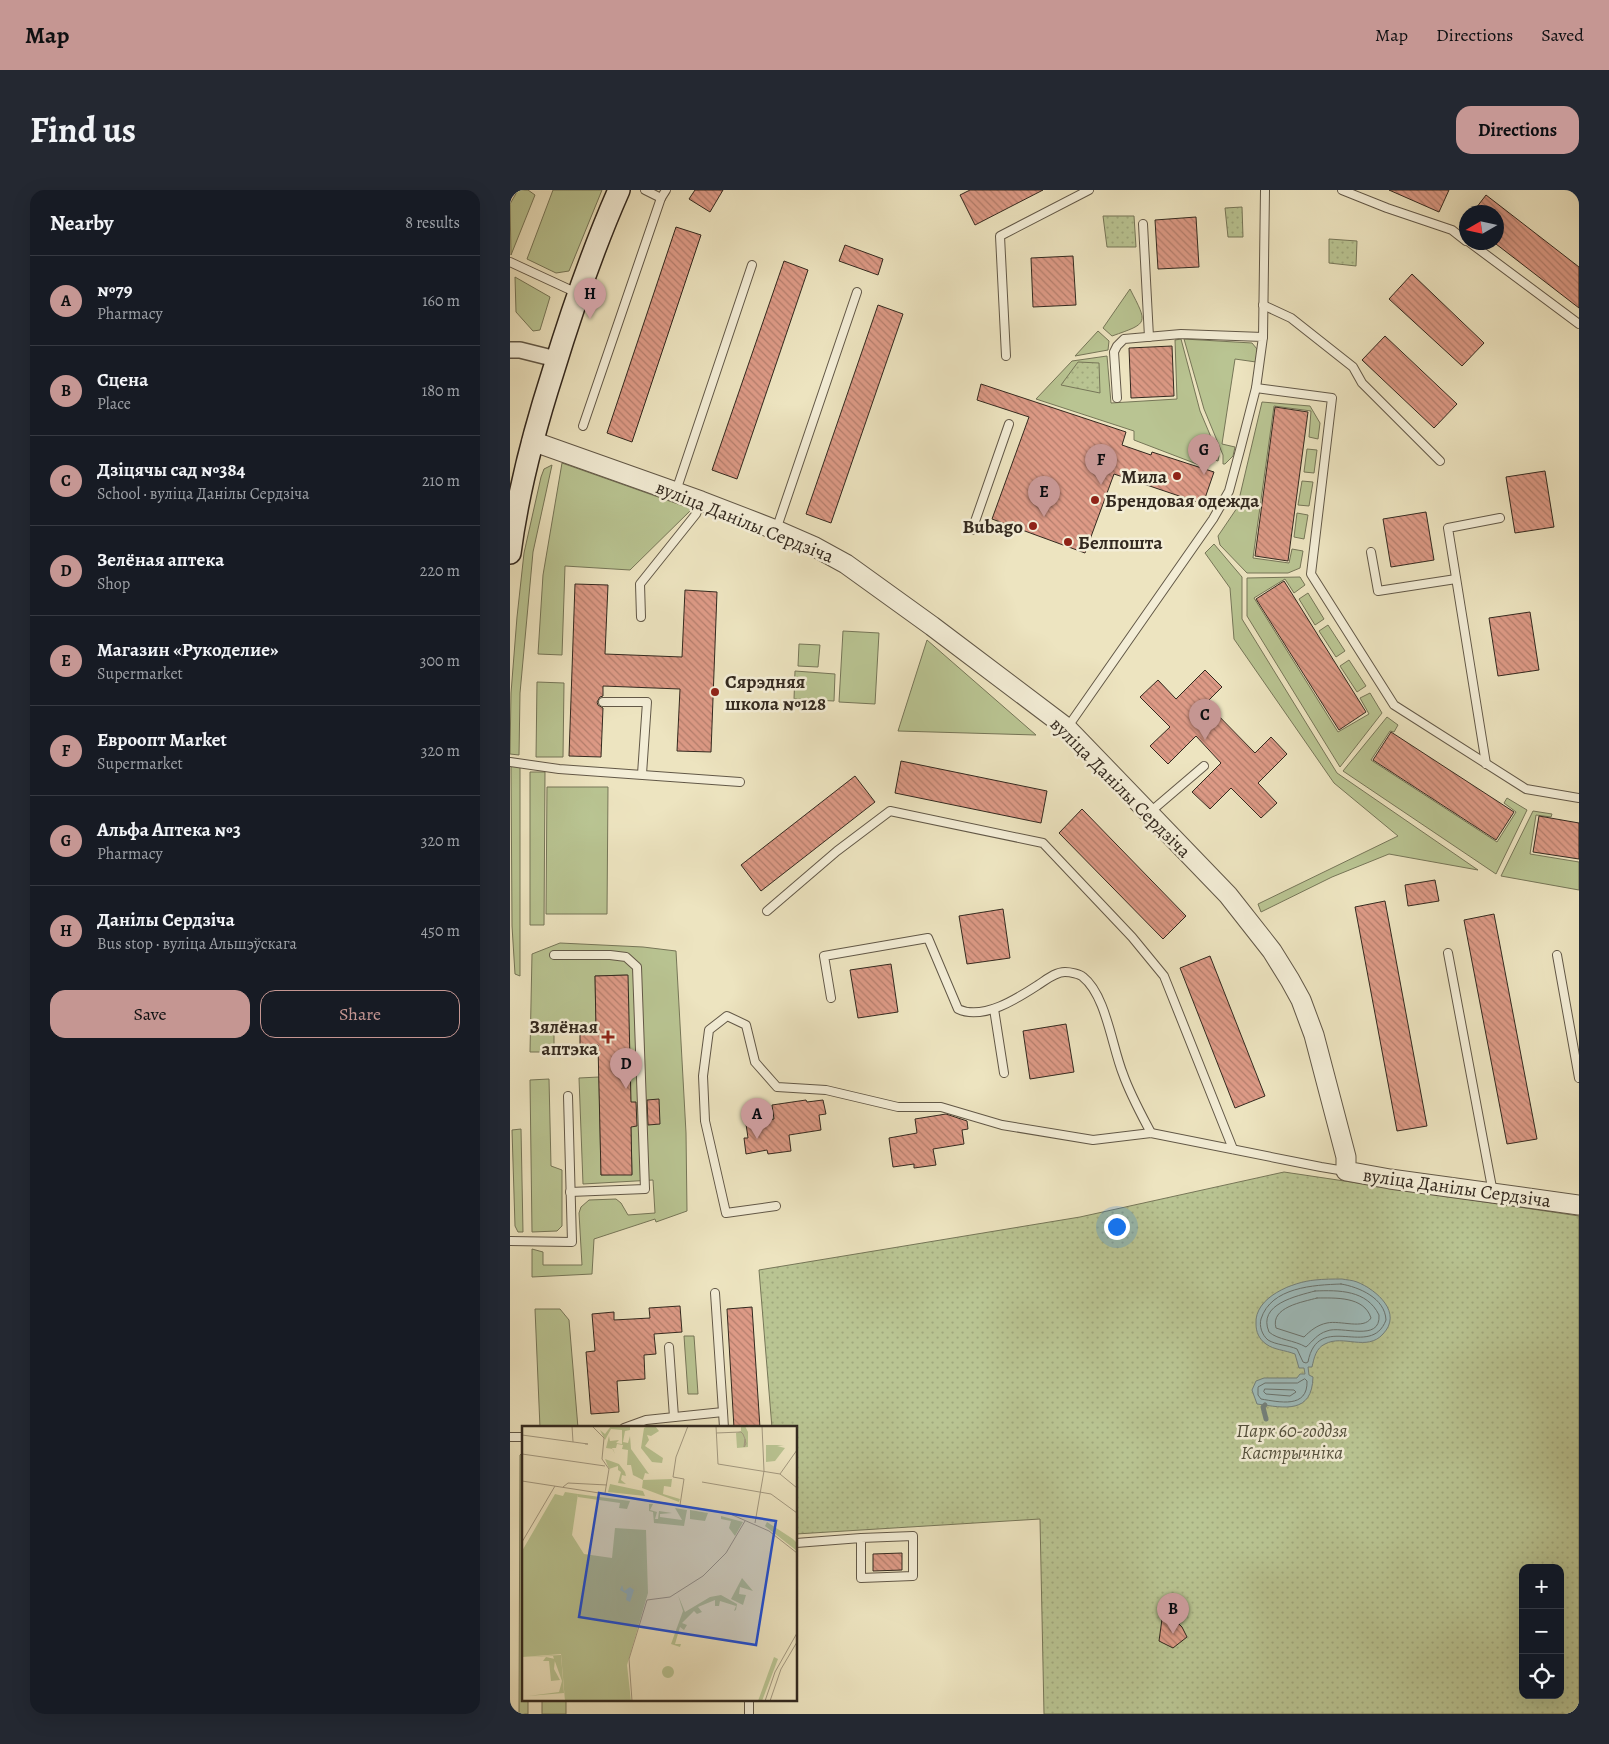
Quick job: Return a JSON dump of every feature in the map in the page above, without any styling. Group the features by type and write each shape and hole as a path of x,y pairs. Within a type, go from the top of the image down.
{"main road":[{"path":"510,553 532,441 560,343 598,236 619,190"}],"street":[{"path":"510,350 520,350 556,359"},
{"name":"вуліца Данілы Сердзіча","path":"532,441 676,491 815,547 846,564 1067,728 1228,896 1272,951 1301,1000 1316,1044 1346,1157 1346,1171 1390,1179 1579,1205"}],"lane":[{"path":"645,190 661,198"},
{"path":"583,426 661,198 666,190"},
{"path":"1006,356 1000,236 1089,190"},
{"path":"1067,728 1213,519 1229,491 1256,388 1262,336 1265,190"},
{"path":"1342,190 1386,208 1452,230 1459,235"},
{"path":"1143,224 1150,337"},
{"path":"1479,250 1579,324"},
{"path":"510,262 578,294"},
{"path":"676,491 752,265"},
{"path":"776,530 857,292"},
{"path":"1263,305 1291,318 1353,367 1362,383 1440,461"},
{"path":"1117,398 1114,352 1124,339 1181,334 1262,336"},
{"path":"1256,388 1332,398 1311,574 1394,705 1531,791 1579,798"},
{"path":"972,530 1009,424"},
{"path":"641,617 640,584 696,514 701,501"},
{"path":"1486,764 1448,528 1500,518"},
{"path":"1371,552 1378,591 1456,579"},
{"path":"603,702 647,702 642,774"},
{"path":"510,762 559,769 740,782"},
{"path":"1149,813 1204,766"},
{"path":"767,911 837,851 890,811 1043,842 1132,937 1164,976 1233,1149"},
{"path":"831,998 824,956 928,938 958,1009 967,1014 994,1009 1016,1000 1052,976 1064,972 1082,976 1095,990 1103,1009 1123,1076 1150,1133"},
{"path":"1448,953 1493,1193"},
{"path":"554,956 610,955 626,958 637,967 645,1189 570,1192"},
{"path":"1557,955 1579,1078"},
{"path":"994,1009 1004,1073"},
{"path":"776,1206 726,1213 705,1121 703,1076 709,1030 727,1016 746,1025 755,1062 777,1087 826,1090 898,1107 940,1107 1002,1125 1093,1140 1150,1133 1346,1171"},
{"path":"510,1241 572,1242 568,1096"},
{"path":"714,1293 724,1426"},
{"path":"669,1347 674,1417"},
{"path":"630,1426 646,1420 723,1412"},
{"path":"798,1543 861,1538 913,1536 913,1576 861,1578 861,1538"}],"green space":[{"path":"518,190 528,190 535,195 511,255 510,204"},
{"path":"553,190 602,190 569,271 556,273 527,259"},
{"path":"1242,207 1243,237 1228,237 1225,208"},
{"path":"1103,216 1134,216 1136,247 1107,247"},
{"path":"1329,239 1357,241 1356,266 1329,263"},
{"path":"515,277 550,297 540,330 533,331 516,312"},
{"path":"1130,289 1140,309 1142,321 1133,328 1112,336 1103,328"},
{"path":"1098,331 1109,341 1108,350 1075,356"},
{"path":"1181,339 1200,411 1219,456 1218,461 1203,456 1202,466 1134,440 1134,431 1036,399 1072,361 1107,356 1111,403 1177,399 1175,340"},
{"path":"1184,339 1252,343 1257,349 1256,362 1235,359 1222,444 1235,447 1233,456 1225,464 1223,464 1223,455 1204,409"},
{"path":"1078,362 1099,363 1100,393 1061,385"},
{"path":"1262,402 1310,406 1320,423 1318,439 1309,437 1311,411 1274,406 1253,558 1289,563 1292,549 1303,551 1300,568 1288,573 1247,573 1220,545 1218,536 1237,508"},
{"path":"1307,449 1317,450 1314,473 1304,472"},
{"path":"562,463 692,509 630,570 565,566 562,655 538,654 543,575"},
{"path":"552,465 533,552 520,693 519,755 510,754 511,693 524,553 541,477 544,469"},
{"path":"1302,481 1313,482 1309,506 1298,505"},
{"path":"1297,513 1308,515 1304,539 1294,537"},
{"path":"1214,544 1242,577 1242,619 1337,773 1478,870 1389,854 1332,877 1261,912 1258,904 1398,836 1334,783 1234,639 1230,588 1205,553"},
{"path":"1300,577 1305,585 1294,593 1285,579 1254,598 1338,732 1369,714 1360,698 1370,693 1382,713 1340,767 1247,616 1247,578"},
{"path":"1308,593 1324,619 1315,625 1299,599"},
{"path":"1328,625 1345,651 1336,657 1319,631"},
{"path":"843,631 879,633 875,704 839,702"},
{"path":"927,640 1036,735 898,731"},
{"path":"799,644 820,645 818,667 798,666"},
{"path":"1349,660 1366,686 1357,692 1340,666"},
{"path":"795,671 835,674 834,701 794,699"},
{"path":"537,682 564,683 563,757 536,757"},
{"path":"1387,717 1398,725 1394,732 1390,731 1371,760 1497,842 1516,812 1504,803 1507,798 1527,810 1496,874 1343,771"},
{"path":"514,765 520,766 520,976 515,974 512,926 511,767"},
{"path":"530,772 545,772 544,925 530,925"},
{"path":"547,787 608,787 607,914 546,914"},
{"path":"1533,811 1552,814 1551,817 1536,815 1530,854 1579,862 1579,890 1501,876"},
{"path":"560,943 643,947 676,951 686,1133 687,1211 656,1222 655,1219 594,1239 592,1274 532,1277 532,1249 543,1252 543,1265 582,1265 579,1213 581,1207 589,1200 616,1199 621,1203 628,1215 655,1213 653,1180 583,1184 579,1078 599,1077 601,1175 632,1174 627,975 595,976 596,1024 554,1025 554,1052 530,1052 532,954"},
{"path":"549,1079 551,1166 562,1170 562,1226 557,1231 532,1232 530,1080"},
{"path":"521,1129 523,1232 518,1232 515,1226 512,1130"},
{"name":"Парк 60-годдзя Кастрычніка","path":"1284,1172 1579,1216 1579,1714 1044,1714 1040,1519 798,1534 798,1426 772,1426 759,1270 1080,1217"},
{"path":"535,1309 560,1309 569,1320 578,1426 540,1426"},
{"path":"684,1336 694,1336 698,1394 688,1394"},
{"path":"522,1453 522,1702 528,1702 528,1714 519,1714 520,1455"},
{"path":"542,1702 566,1702 566,1714 542,1714"}],"water":[{"path":"1315,1280 1351,1280 1365,1286 1385,1303 1389,1310 1390,1318 1383,1334 1370,1342 1332,1341 1319,1348 1312,1367 1308,1367 1309,1375 1313,1377 1311,1389 1308,1397 1302,1403 1287,1407 1257,1404 1252,1390 1256,1381 1264,1378 1297,1378 1300,1374 1305,1374 1304,1368 1299,1368 1295,1354 1269,1346 1260,1338 1257,1333 1256,1324 1257,1314 1261,1306 1276,1293 1296,1284"}],"building":[{"path":"695,190 723,190 710,212 689,199"},
{"path":"970,190 1043,190 975,225 960,195"},
{"path":"1389,190 1449,190 1439,212"},
{"path":"1486,195 1499,205 1478,205"},
{"path":"1504,209 1579,267 1579,308 1504,250"},
{"path":"1196,217 1199,267 1158,269 1155,220"},
{"path":"676,227 701,235 632,442 607,433"},
{"path":"845,245 883,259 878,275 839,261"},
{"path":"1073,256 1076,305 1033,307 1031,258"},
{"path":"784,261 808,270 737,479 712,470"},
{"path":"1412,274 1484,343 1462,366 1389,299"},
{"path":"878,305 903,314 831,523 806,514"},
{"path":"1385,336 1457,404 1434,428 1362,360"},
{"path":"1172,346 1174,396 1131,398 1129,348"},
{"path":"981,384 1126,432 1122,445 1151,455 1152,452 1214,472 1203,504 1114,474 1085,553 992,519 1029,417 977,400"},
{"path":"1275,407 1308,412 1288,561 1255,556"},
{"path":"1545,471 1554,527 1515,533 1506,477"},
{"path":"1426,512 1434,560 1391,567 1383,519"},
{"path":"1284,581 1366,712 1339,730 1256,599"},
{"path":"575,584 608,585 605,654 682,657 685,590 717,592 711,752 677,751 680,689 603,686 603,696 597,702 603,708 601,757 569,756"},
{"path":"1530,612 1539,670 1498,676 1489,618"},
{"path":"1205,670 1222,687 1206,703 1255,753 1271,737 1287,754 1258,783 1277,803 1261,818 1231,788 1210,809 1192,792 1221,763 1196,736 1168,764 1150,746 1170,727 1140,697 1158,680 1176,699"},
{"path":"1391,732 1514,812 1496,840 1373,760"},
{"path":"901,761 1047,791 1041,823 895,793"},
{"path":"855,776 875,802 761,891 741,865"},
{"path":"1082,809 1186,916 1163,939 1059,833"},
{"path":"1539,816 1579,823 1579,859 1533,852"},
{"path":"1435,880 1439,901 1408,906 1405,885"},
{"path":"1385,901 1427,1126 1397,1131 1355,907"},
{"path":"1003,909 1010,958 967,964 959,916"},
{"path":"1494,914 1537,1139 1507,1144 1464,920"},
{"path":"1210,956 1265,1096 1235,1108 1180,968"},
{"path":"891,964 898,1012 858,1018 850,970"},
{"path":"628,975 631,1102 636,1102 637,1126 631,1127 632,1175 601,1175 598,1045 580,1046 580,1030 596,1029 595,976"},
{"path":"1066,1024 1074,1072 1030,1079 1023,1031"},
{"path":"659,1099 660,1124 648,1125 647,1100"},
{"path":"806,1100 807,1102 823,1100 826,1114 819,1115 821,1130 789,1135 791,1151 768,1154 767,1150 746,1154 744,1138 748,1138 746,1124 774,1119 772,1105"},
{"path":"946,1114 967,1121 968,1129 962,1130 964,1144 933,1149 936,1165 914,1168 914,1164 893,1167 889,1138 917,1133 915,1119"},
{"path":"680,1306 682,1332 654,1334 656,1354 644,1355 645,1379 617,1381 619,1412 591,1414 586,1352 595,1351 592,1314 614,1312 614,1320 650,1318 649,1308"},
{"path":"752,1307 760,1426 734,1426 727,1309"},
{"path":"902,1553 902,1570 873,1571 873,1554"},
{"path":"1162,1619 1179,1624 1187,1637 1173,1648 1159,1641"}],"waterway":[{"path":"1265,1405 1263,1407 1266,1419"}],"place":[{"name":"Данілы Сердзіча","path":"590,319"},
{"name":"Альфа Аптека №3","path":"1204,475"},
{"name":"Мила","path":"1177,476"},
{"name":"Евроопт Market","path":"1101,485"},
{"name":"Брендовая одежда","path":"1095,500"},
{"name":"Магазин «Рукоделие»","path":"1044,517"},
{"name":"Bubago","path":"1033,526"},
{"name":"Белпошта","path":"1068,542"},
{"name":"Сярэдняя школа №128","path":"715,692"},
{"name":"Дзіцячы сад №384","path":"1205,740"},
{"name":"Зялёная аптэка","path":"608,1037"},
{"name":"Зелёная аптека","path":"626,1089"},
{"name":"№79","path":"757,1139"},
{"name":"Сцена","path":"1173,1634"}]}
